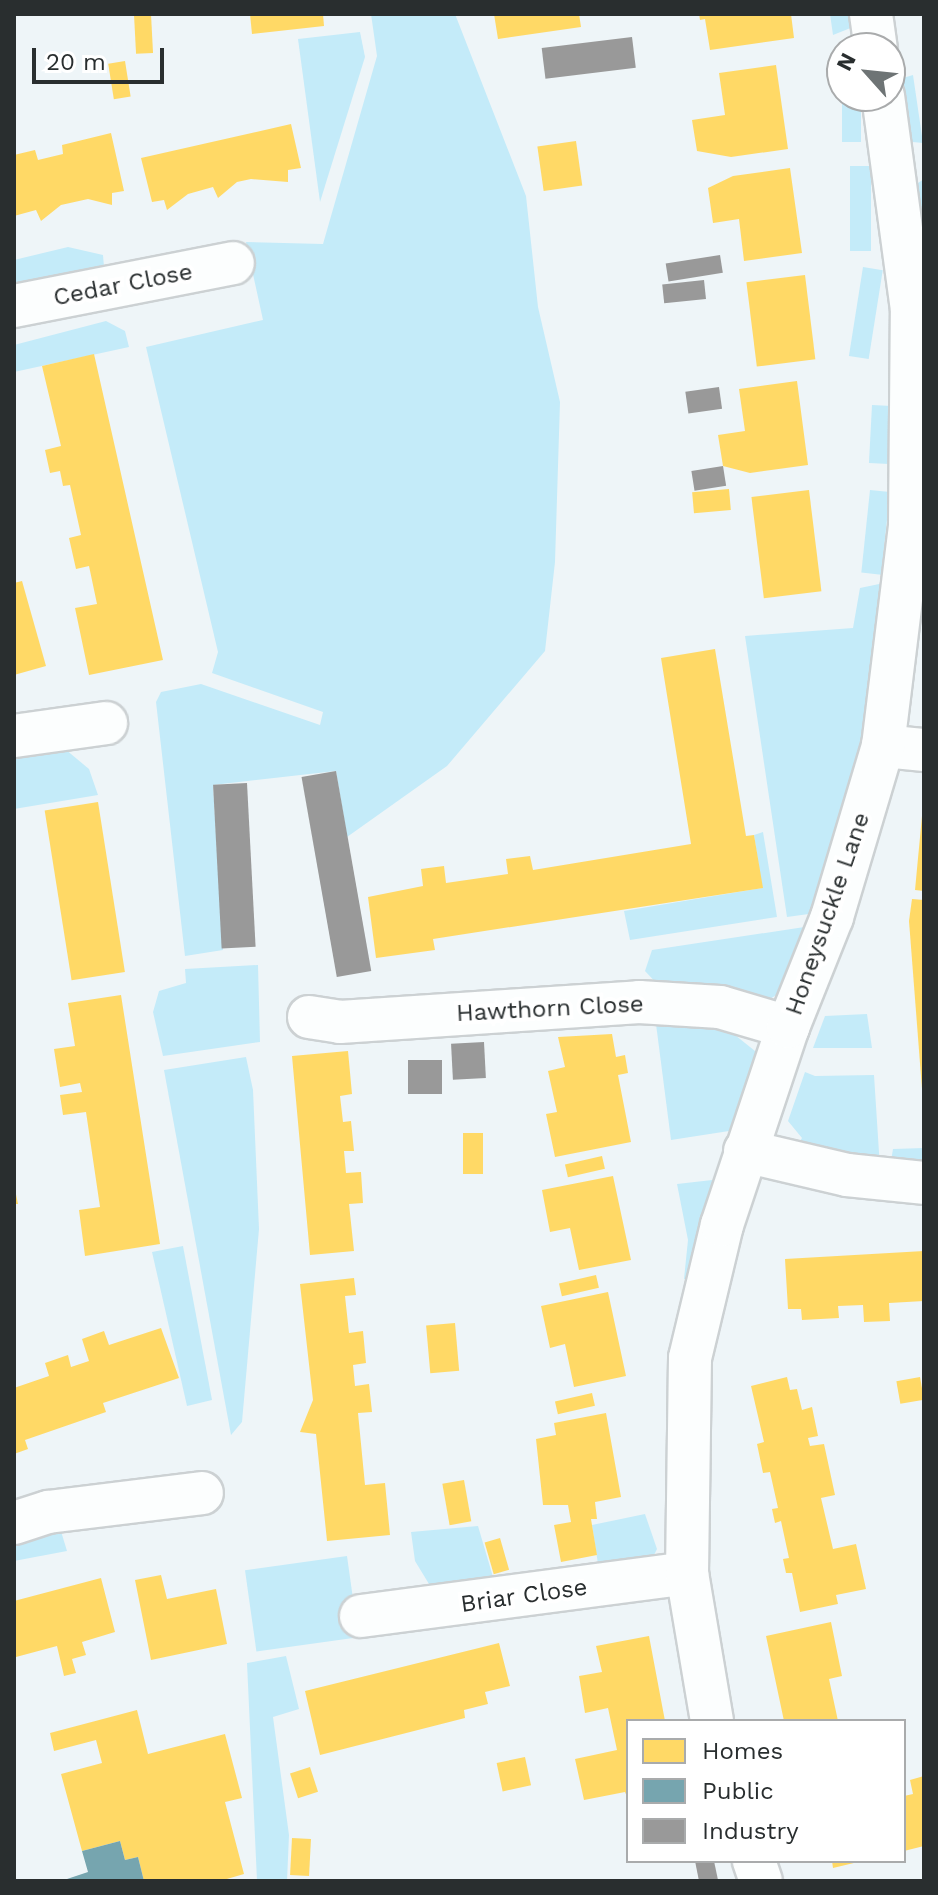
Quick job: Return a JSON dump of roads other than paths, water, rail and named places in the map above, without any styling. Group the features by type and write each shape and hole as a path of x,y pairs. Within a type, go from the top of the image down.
{"street":[{"name":"Honeysuckle Lane","path":"712,1719 687,1573 690,1358 703,1291 745,1151 788,1027 832,917 883,746 910,525 918,310 886,112"},
{"name":"Cedar Close","path":"14,306 233,263"},
{"path":"14,736 106,723"},
{"path":"883,746 924,750"},
{"name":"Hawthorn Close","path":"309,1017 340,1022 639,1002 720,1007 788,1027"},
{"path":"745,1151 847,1175 924,1183"},
{"path":"14,1523 96,1505 202,1493"},
{"name":"Briar Close","path":"361,1616 687,1573"}]}
